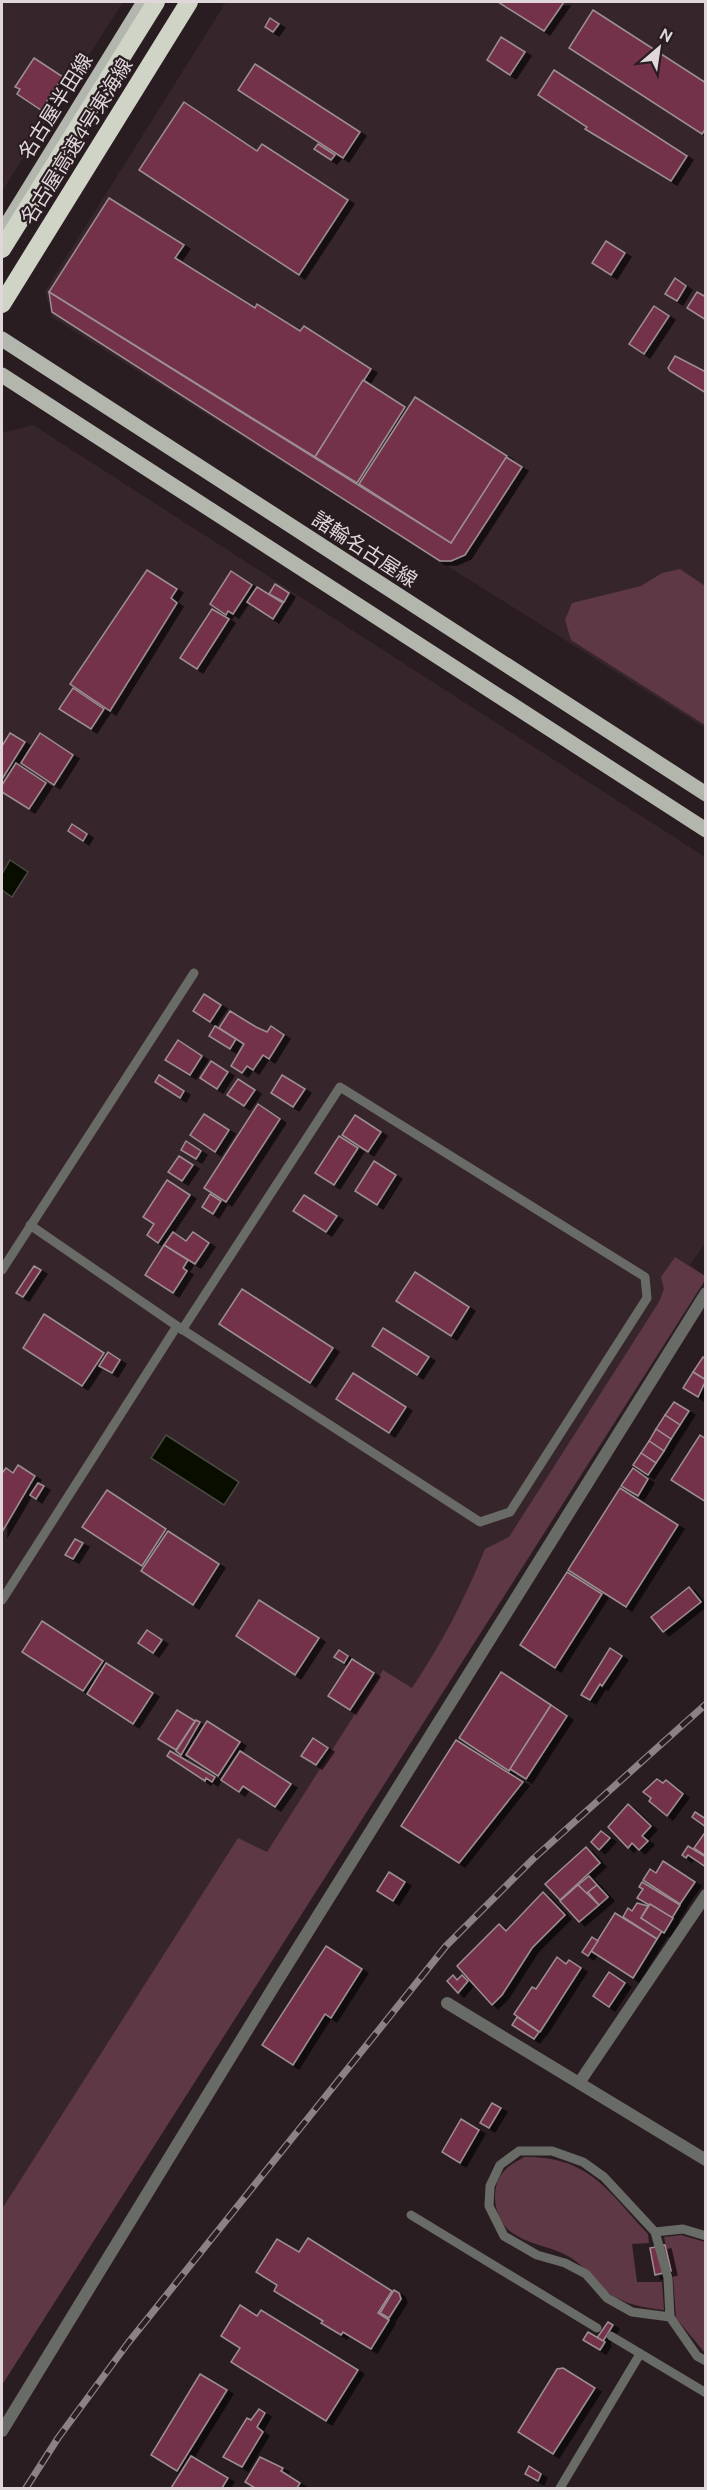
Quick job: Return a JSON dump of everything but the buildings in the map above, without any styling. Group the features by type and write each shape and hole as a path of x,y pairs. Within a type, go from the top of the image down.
{"highway":[{"name":"名古屋高速4号東海線","path":"2,249 156,2"},
{"name":"名古屋高速4号東海線","path":"2,304 189,2"}],"main road":[{"name":"名古屋半田線","path":"2,232 144,2"},
{"path":"2,316 200,2"},
{"name":"諸輪名古屋線","path":"2,339 705,794"},
{"path":"2,375 705,830"}],"street":[{"path":"2,2432 282,1973 705,1293"},
{"path":"579,2083 705,1895"},
{"path":"447,2003 705,2160"}],"lane":[{"path":"2,1270 194,973"},
{"path":"2,1600 179,1328 340,1087 645,1277 647,1298 510,1512 480,1522 179,1328 30,1225"},
{"path":"670,2317 632,2312 607,2298 586,2274 565,2263 537,2255 504,2236 489,2206 489,2186 500,2165 519,2151 552,2151 583,2162 604,2176 654,2232 668,2278 670,2317 698,2356 705,2361"},
{"path":"411,2215 597,2328"},
{"path":"654,2232 683,2229 705,2236"},
{"path":"611,2336 705,2393"},
{"path":"560,2488 640,2354"}],"shaded area":[{"path":"2,2 123,2 2,191"},
{"path":"226,2 705,2 705,728 52,317 45,291"},
{"path":"33,425 705,857 706,1241 690,1265 705,1276 706,1280 2,2385 2,433"},
{"path":"680,569 705,586 705,725 571,640 565,620 572,603 641,586 662,573"},
{"path":"10,860 28,872 12,897 2,890 2,874"},
{"path":"675,1257 705,1276 705,1280 2,2385 2,2209 238,1838 267,1852 383,1670 412,1688 452,1620 485,1549 509,1537 659,1302 664,1289 661,1277"},
{"path":"166,1435 239,1482 224,1505 151,1458"},
{"path":"524,2157 546,2158 581,2170 608,2190 621,2204 648,2234 649,2243 632,2244 637,2282 662,2282 664,2310 620,2300 607,2292 572,2259 524,2239 505,2226 500,2219 495,2202 497,2184 507,2168"},
{"path":"681,2235 705,2242 705,2353 676,2318 673,2277 664,2237"}],"railway":[{"path":"26,2488 58,2438 128,2343 446,1946 533,1859 706,1704"}]}
